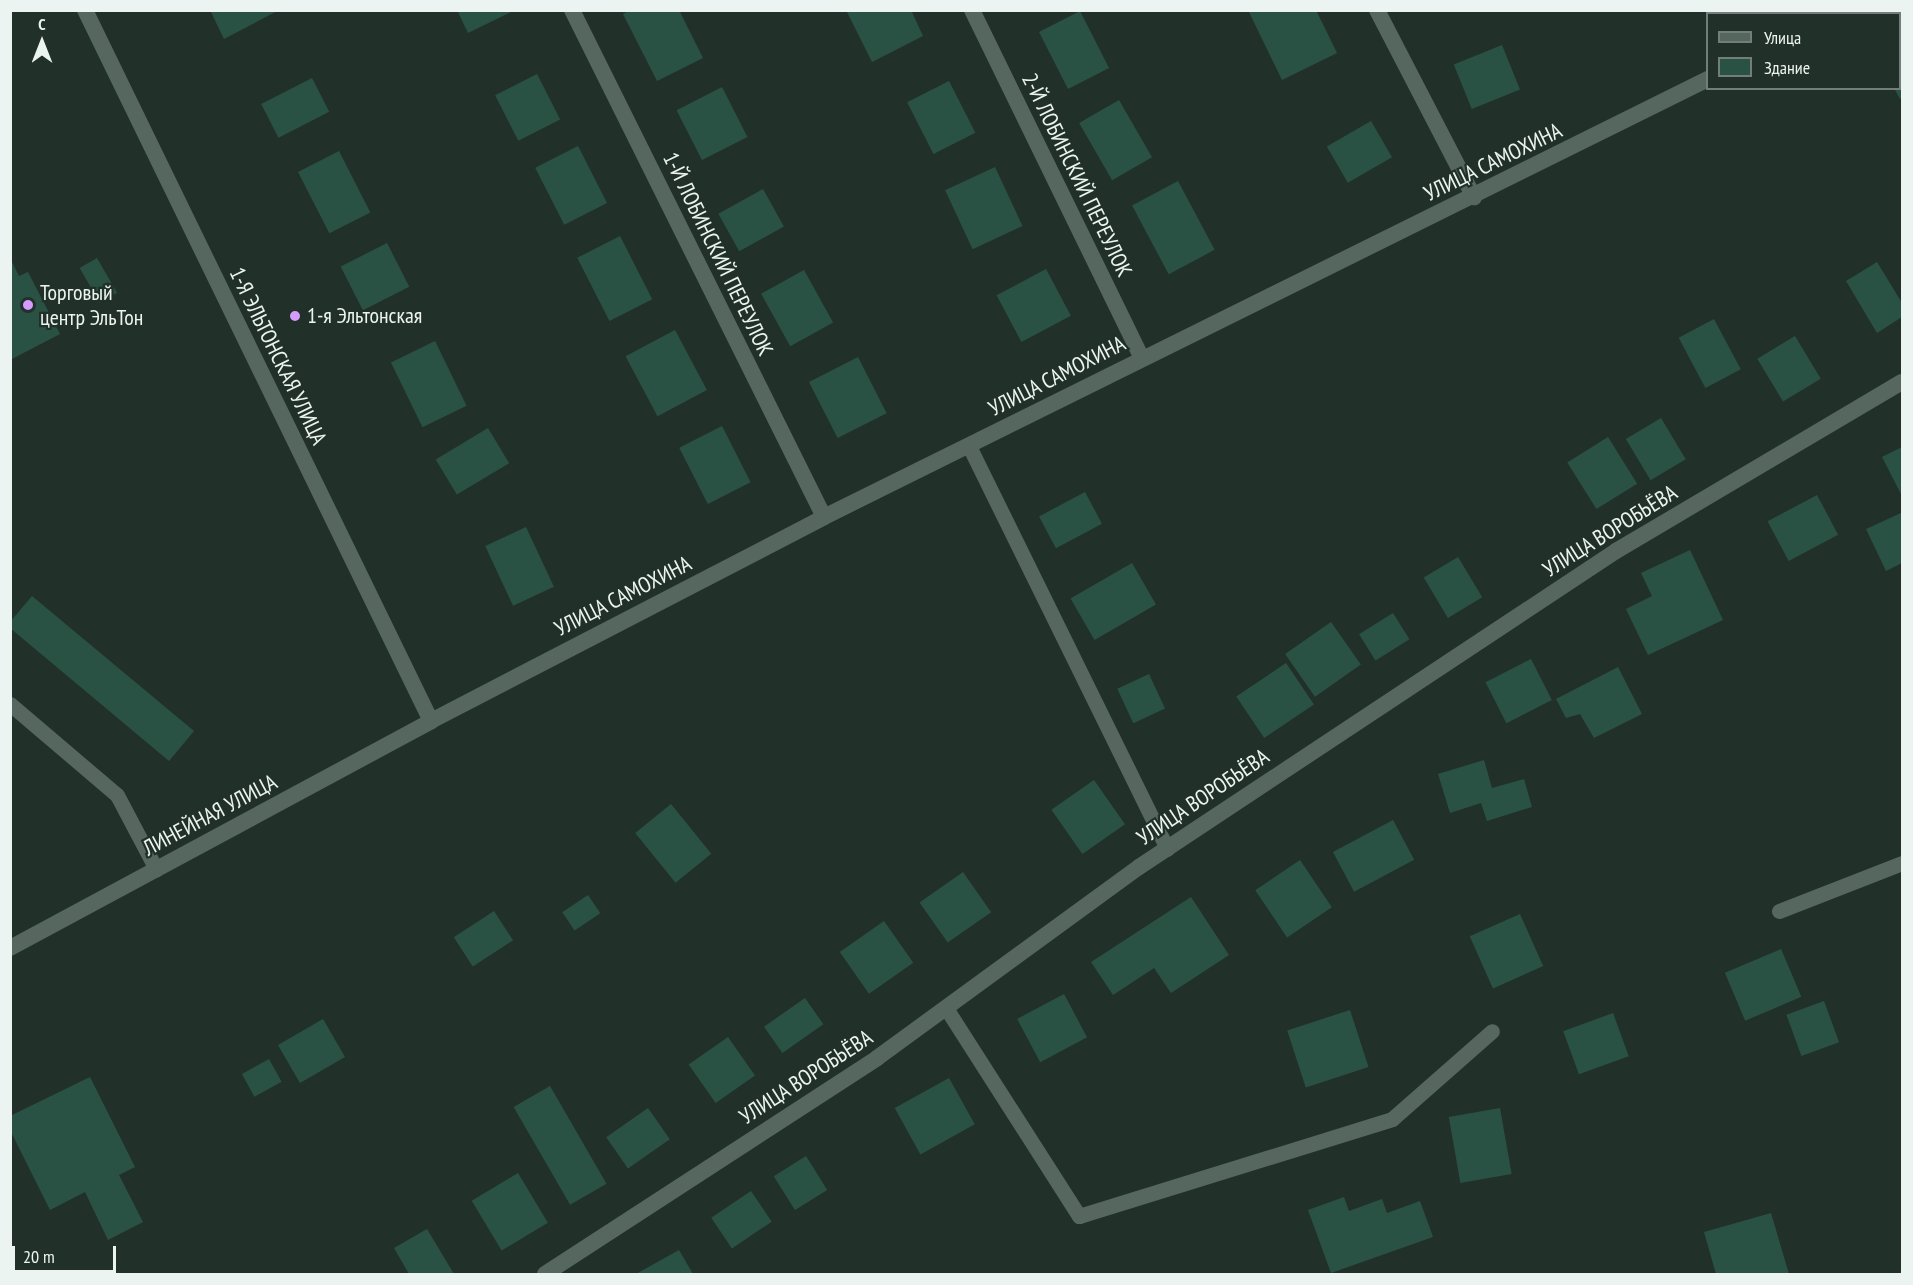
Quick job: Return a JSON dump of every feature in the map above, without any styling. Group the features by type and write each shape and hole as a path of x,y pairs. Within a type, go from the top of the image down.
{"street":[{"name":"1-Я ЭЛЬТОНСКАЯ УЛИЦА","path":"86,10 430,721"},
{"name":"1-Й ЛОБИНСКИЙ ПЕРЕУЛОК","path":"572,10 824,517"},
{"name":"2-Й ЛОБИНСКИЙ ПЕРЕУЛОК","path":"972,10 1142,358"},
{"path":"1377,10 1474,197"},
{"name":"УЛИЦА САМОХИНА","path":"430,721 824,517 1142,358 1474,197 1706,80"},
{"name":"УЛИЦА ВОРОБЬЁВА","path":"545,1275 877,1058 1167,849 1616,551 1902,382"},
{"name":"ЛИНЕЙНАЯ УЛИЦА","path":"10,948 430,721"}],"lane":[{"path":"969,446 1167,849"},
{"path":"10,704 117,795 156,870"},
{"path":"1779,912 1902,863"},
{"path":"946,1008 1079,1216 1392,1119 1492,1031"}],"building":[{"path":"210,10 279,10 224,39"},
{"path":"457,10 515,10 468,33"},
{"path":"630,10 679,10 703,58 657,81 623,14"},
{"path":"846,10 911,10 923,36 872,62"},
{"path":"1248,10 1316,10 1337,53 1282,80"},
{"path":"1080,11 1109,68 1068,89 1039,32"},
{"path":"1502,45 1520,90 1472,109 1454,64"},
{"path":"1902,62 1902,98 1900,99 1895,90 1901,90"},
{"path":"537,74 560,119 518,141 495,95"},
{"path":"312,78 329,112 278,138 261,104"},
{"path":"949,81 975,133 933,154 907,102"},
{"path":"722,87 747,137 702,160 677,110"},
{"path":"1119,100 1152,157 1112,180 1079,123"},
{"path":"1371,121 1392,157 1348,183 1327,146"},
{"path":"578,146 607,203 564,225 535,168"},
{"path":"339,151 370,212 329,233 298,172"},
{"path":"995,167 1022,226 973,249 945,190"},
{"path":"1178,181 1215,250 1169,274 1132,205"},
{"path":"763,189 784,227 739,251 718,214"},
{"path":"620,236 652,299 609,321 577,258"},
{"path":"387,243 409,287 363,310 341,267"},
{"name":"Торговый центр ЭльТон","path":"10,258 19,276 28,272 60,334 10,360"},
{"path":"97,258 117,293 100,303 80,268"},
{"path":"1877,262 1902,303 1902,317 1877,333 1846,281"},
{"path":"1046,269 1071,316 1021,342 997,295"},
{"path":"804,270 833,322 790,346 761,294"},
{"path":"1714,319 1741,369 1705,388 1679,338"},
{"path":"675,330 707,390 657,416 626,356"},
{"path":"1795,336 1821,379 1783,402 1757,359"},
{"path":"435,341 467,406 423,427 391,362"},
{"path":"858,357 887,413 838,438 809,382"},
{"path":"1661,418 1686,459 1651,480 1626,439"},
{"path":"722,426 751,482 708,504 679,448"},
{"path":"488,428 509,463 457,495 436,459"},
{"path":"1608,437 1637,484 1596,509 1567,462"},
{"path":"1902,447 1902,493 1901,494 1882,457"},
{"path":"1085,492 1102,524 1056,548 1039,516"},
{"path":"1817,495 1838,535 1789,561 1768,521"},
{"path":"1901,513 1902,563 1886,571 1866,529"},
{"path":"526,527 554,587 513,606 485,546"},
{"path":"1690,550 1723,620 1648,655 1626,609 1652,596 1641,573"},
{"path":"1458,557 1482,597 1448,618 1424,578"},
{"path":"1132,563 1156,605 1095,640 1071,598"},
{"path":"32,596 194,731 169,761 10,628 10,622"},
{"path":"1393,613 1409,639 1376,660 1359,634"},
{"path":"1331,622 1361,665 1315,697 1285,654"},
{"path":"1531,659 1552,700 1506,723 1486,682"},
{"path":"1286,663 1314,704 1264,738 1236,697"},
{"path":"1618,667 1642,714 1594,738 1580,714 1566,718 1556,699"},
{"path":"1149,674 1165,708 1133,723 1117,689"},
{"path":"1484,760 1492,788 1524,779 1532,807 1487,821 1481,803 1450,813 1438,774"},
{"path":"1094,780 1125,824 1082,854 1051,810"},
{"path":"671,804 711,854 676,883 635,833"},
{"path":"1393,820 1414,860 1354,892 1333,852"},
{"path":"1300,860 1332,907 1287,937 1255,890"},
{"path":"963,872 991,912 948,943 920,902"},
{"path":"588,895 600,913 575,931 562,912"},
{"path":"1191,897 1229,955 1171,993 1154,968 1113,995 1091,962"},
{"path":"494,911 513,940 473,966 454,937"},
{"path":"1520,914 1543,966 1493,988 1470,936"},
{"path":"884,921 913,963 869,994 840,952"},
{"path":"1781,949 1801,997 1745,1021 1725,973"},
{"path":"1064,994 1087,1037 1040,1062 1017,1019"},
{"path":"805,998 823,1024 782,1053 764,1027"},
{"path":"1824,1001 1839,1042 1801,1056 1786,1015"},
{"path":"1350,1010 1369,1067 1306,1087 1287,1030"},
{"path":"1613,1013 1629,1056 1579,1074 1563,1031"},
{"path":"323,1019 345,1057 300,1083 278,1045"},
{"path":"728,1037 755,1076 716,1103 689,1065"},
{"path":"269,1059 282,1082 254,1097 242,1074"},
{"path":"90,1077 135,1167 119,1175 143,1222 108,1240 85,1192 50,1210 10,1130 10,1116"},
{"path":"949,1078 975,1124 920,1154 895,1108"},
{"path":"550,1086 606,1184 570,1205 514,1107"},
{"path":"648,1108 670,1139 628,1168 606,1137"},
{"path":"1500,1108 1512,1174 1460,1183 1449,1117"},
{"path":"806,1156 827,1190 795,1210 774,1176"},
{"path":"518,1173 548,1223 502,1251 472,1201"},
{"path":"751,1191 772,1222 732,1249 711,1218"},
{"path":"1344,1197 1349,1211 1382,1199 1387,1213 1420,1201 1433,1237 1331,1273 1308,1210"},
{"path":"1771,1213 1789,1274 1716,1274 1704,1232"},
{"path":"427,1229 454,1274 409,1274 394,1248"},
{"path":"679,1250 693,1274 636,1274"}],"place":[{"name":"Торговый центр ЭльТон","path":"28,305"},
{"name":"1-я Эльтонская","path":"295,316"}]}
